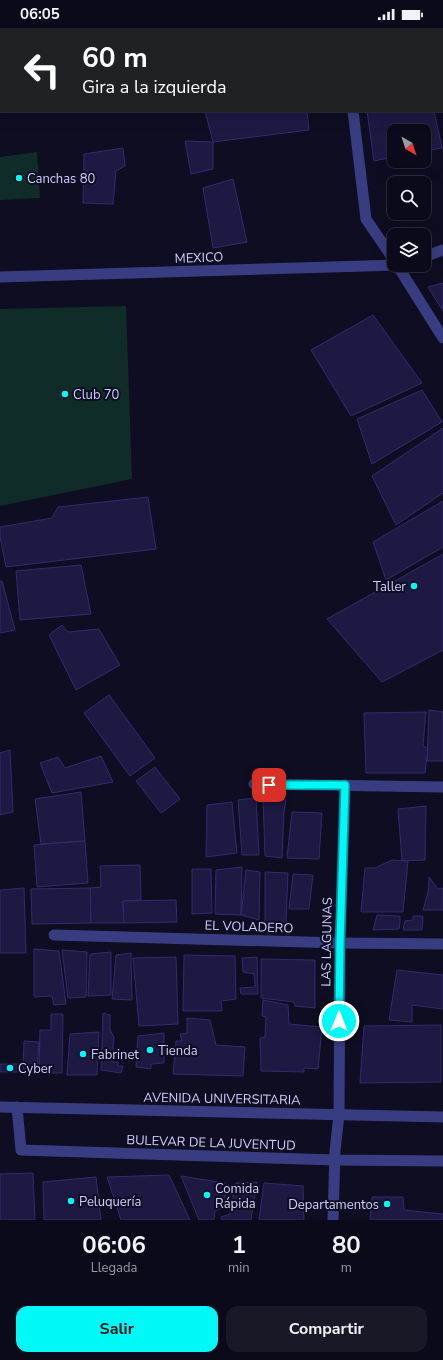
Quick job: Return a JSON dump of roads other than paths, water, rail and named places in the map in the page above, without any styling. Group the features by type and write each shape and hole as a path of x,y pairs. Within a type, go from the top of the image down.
{"street":[{"path":"353,112 366,219 387,250"},
{"path":"431,254 443,250"},
{"name":"MEXICO","path":"0,278 387,265"},
{"path":"402,272 443,338"},
{"path":"254,784 443,787"},
{"name":"LAS LAGUNAS","path":"333,1220 334,1160 339,1115 340,943 345,785"},
{"name":"EL VOLADERO","path":"54,935 340,943 443,944"},
{"name":"AVENIDA UNIVERSITARIA","path":"0,1107 443,1118"},
{"name":"BULEVAR DE LA JUVENTUD","path":"17,1107 21,1150 334,1160 443,1161"}],"place":[{"name":"Canchas 80","path":"19,178"},
{"name":"Club 70","path":"65,394"},
{"name":"Taller","path":"414,586"},
{"name":"Tienda","path":"150,1050"},
{"name":"Fabrinet","path":"83,1054"},
{"name":"Cyber","path":"10,1068"},
{"name":"Comida Rápida","path":"207,1195"},
{"name":"Peluquería","path":"71,1201"},
{"name":"Departamentos","path":"387,1204"}]}
